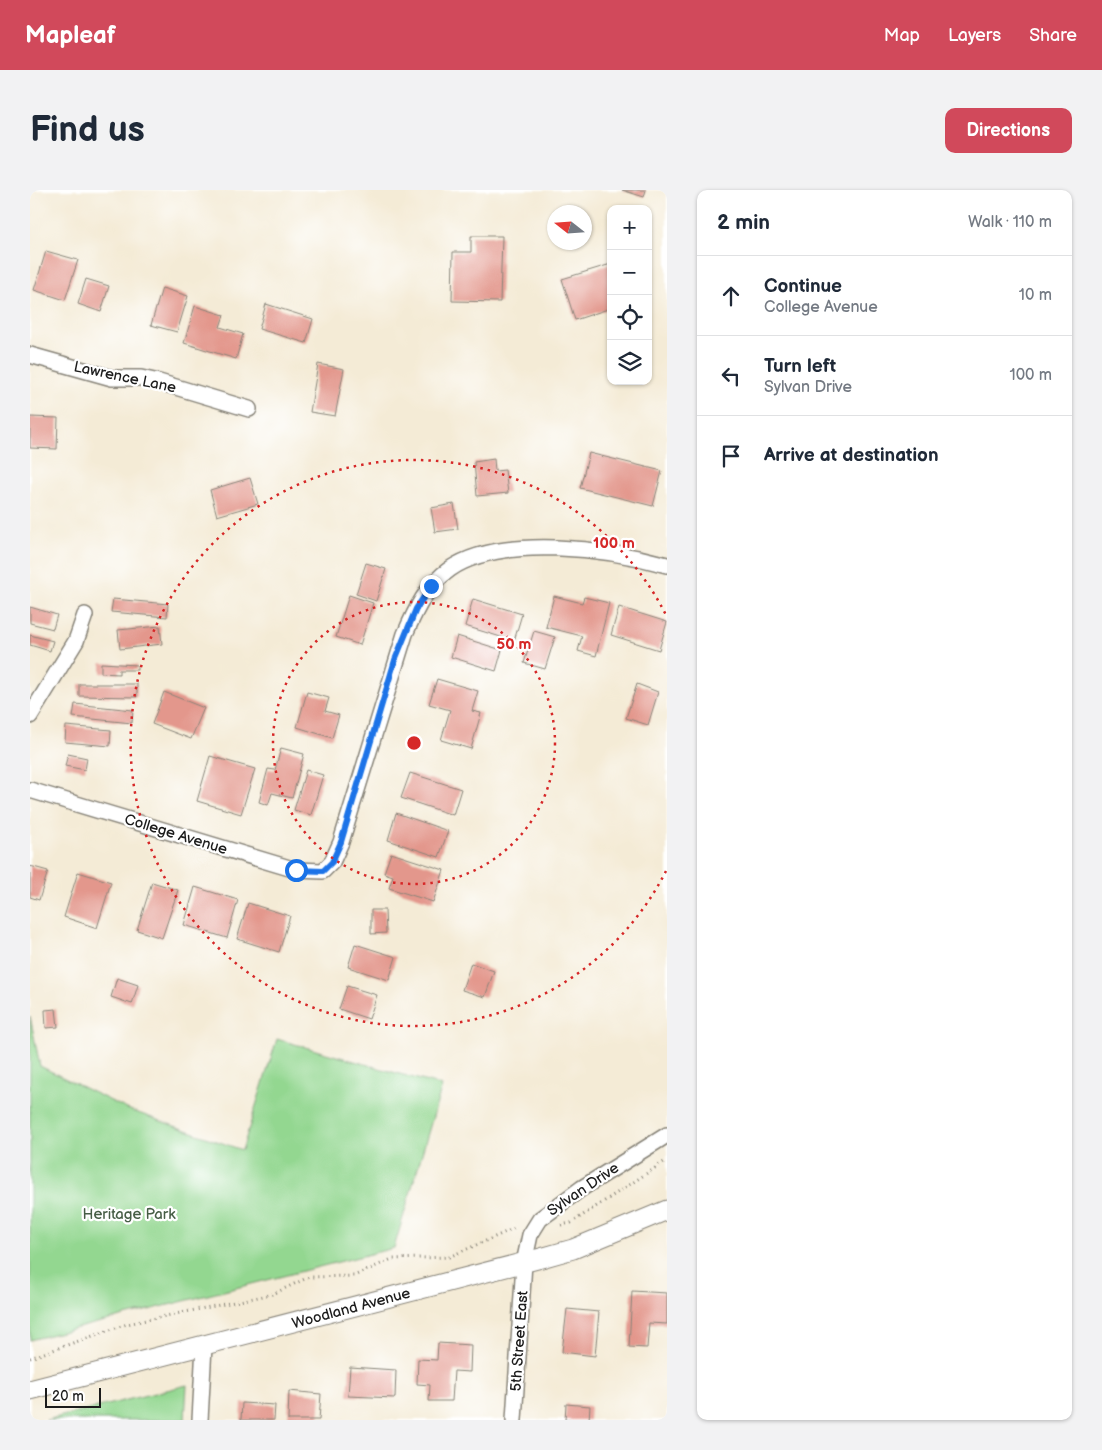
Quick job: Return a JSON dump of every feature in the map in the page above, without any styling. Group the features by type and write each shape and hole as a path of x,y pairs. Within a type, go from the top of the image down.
{"street":[{"name":"Lawrence Lane","path":"30,355 112,378 141,378 159,382 249,409"},
{"name":"College Avenue","path":"30,790 296,870 323,871 332,862 341,842 405,634 416,609 431,586 451,569 474,558 528,548 588,549 617,553 667,565"},
{"path":"30,716 76,641 85,616"},
{"name":"Sylvan Drive","path":"524,1262 530,1235 540,1219 582,1188 667,1135"},
{"name":"Woodland Avenue","path":"30,1390 524,1262 573,1248 667,1210"},
{"name":"5th Street East","path":"514,1420 524,1262"},
{"path":"200,1420 204,1346"}],"path":[{"path":"30,1358 127,1324 273,1294 309,1278 354,1276 392,1259 449,1257 510,1230"}],"green space":[{"name":"Heritage Park","path":"30,1016 40,1066 127,1109 242,1150 277,1039 442,1086 394,1248 30,1340"},
{"path":"187,1385 185,1420 46,1420"}],"building":[{"path":"622,190 646,190 644,197"},
{"path":"471,236 502,236 500,302 452,301 453,252 471,252"},
{"path":"46,251 78,260 65,300 34,290"},
{"path":"607,265 607,309 575,320 562,279"},
{"path":"86,279 109,286 101,312 78,304"},
{"path":"162,288 188,296 177,332 151,325"},
{"path":"266,304 313,319 306,343 259,329"},
{"path":"195,306 224,315 220,327 243,334 236,359 184,343"},
{"path":"318,364 344,369 335,416 310,412"},
{"path":"30,417 58,418 57,449 30,448"},
{"path":"589,453 662,471 653,506 580,488"},
{"path":"494,459 495,471 505,470 508,493 477,496 474,462"},
{"path":"250,478 258,504 217,516 210,490"},
{"path":"454,504 458,529 435,532 431,508"},
{"path":"366,563 386,569 376,601 356,594"},
{"path":"349,595 373,603 360,645 336,637"},
{"path":"554,596 582,603 584,597 609,603 596,656 578,651 582,636 546,627"},
{"path":"113,599 168,604 167,617 111,612"},
{"path":"473,599 522,614 514,641 465,626"},
{"path":"30,607 57,615 53,629 30,623"},
{"path":"619,607 667,622 659,650 611,635"},
{"path":"160,626 162,644 120,649 118,630"},
{"path":"534,631 555,637 545,669 524,663"},
{"path":"30,635 53,641 50,651 30,645"},
{"path":"457,636 502,650 496,671 451,657"},
{"path":"101,663 137,665 137,670 119,670 119,674 101,673"},
{"path":"437,679 478,691 472,711 481,713 471,749 441,740 450,710 429,704"},
{"path":"79,684 137,684 137,697 79,696"},
{"path":"637,684 658,692 648,725 626,718"},
{"path":"164,692 204,708 191,739 152,724"},
{"path":"307,692 329,698 325,711 339,715 332,738 297,727"},
{"path":"75,704 133,710 132,723 73,717"},
{"path":"66,726 111,730 110,746 65,742"},
{"path":"281,748 304,754 292,798 272,793 268,805 259,802 268,769 275,770"},
{"path":"68,754 87,758 85,770 65,766"},
{"path":"210,756 255,769 241,814 197,801"},
{"path":"306,770 323,775 311,815 294,810"},
{"path":"410,773 461,789 453,815 401,798"},
{"path":"396,813 448,831 439,857 388,840"},
{"path":"391,853 444,870 433,902 389,888 393,876 384,873"},
{"path":"30,866 48,871 39,900 30,897"},
{"path":"78,872 111,882 97,928 64,917"},
{"path":"152,882 178,890 162,938 137,930"},
{"path":"195,887 238,900 227,938 184,925"},
{"path":"248,903 290,916 279,952 237,939"},
{"path":"371,910 385,910 386,933 371,934"},
{"path":"355,944 396,957 389,980 348,967"},
{"path":"471,963 494,971 485,997 462,990"},
{"path":"117,978 138,985 132,1004 111,997"},
{"path":"347,986 377,995 369,1019 339,1009"},
{"path":"56,1009 58,1027 46,1028 45,1010"},
{"path":"632,1291 667,1293 667,1324 649,1323 647,1348 629,1347"},
{"path":"567,1309 599,1312 595,1356 562,1352"},
{"path":"438,1343 471,1345 470,1372 454,1371 452,1401 429,1401 430,1385 417,1384 418,1359 437,1360"},
{"path":"350,1367 396,1370 395,1398 348,1396"},
{"path":"289,1391 321,1394 319,1420 288,1420"},
{"path":"242,1403 275,1405 274,1420 241,1420"},
{"path":"566,1404 590,1406 589,1420 565,1420"}],"route":[{"path":"296,870 323,871 332,862 341,842 395,660 416,609 431,586"}]}
